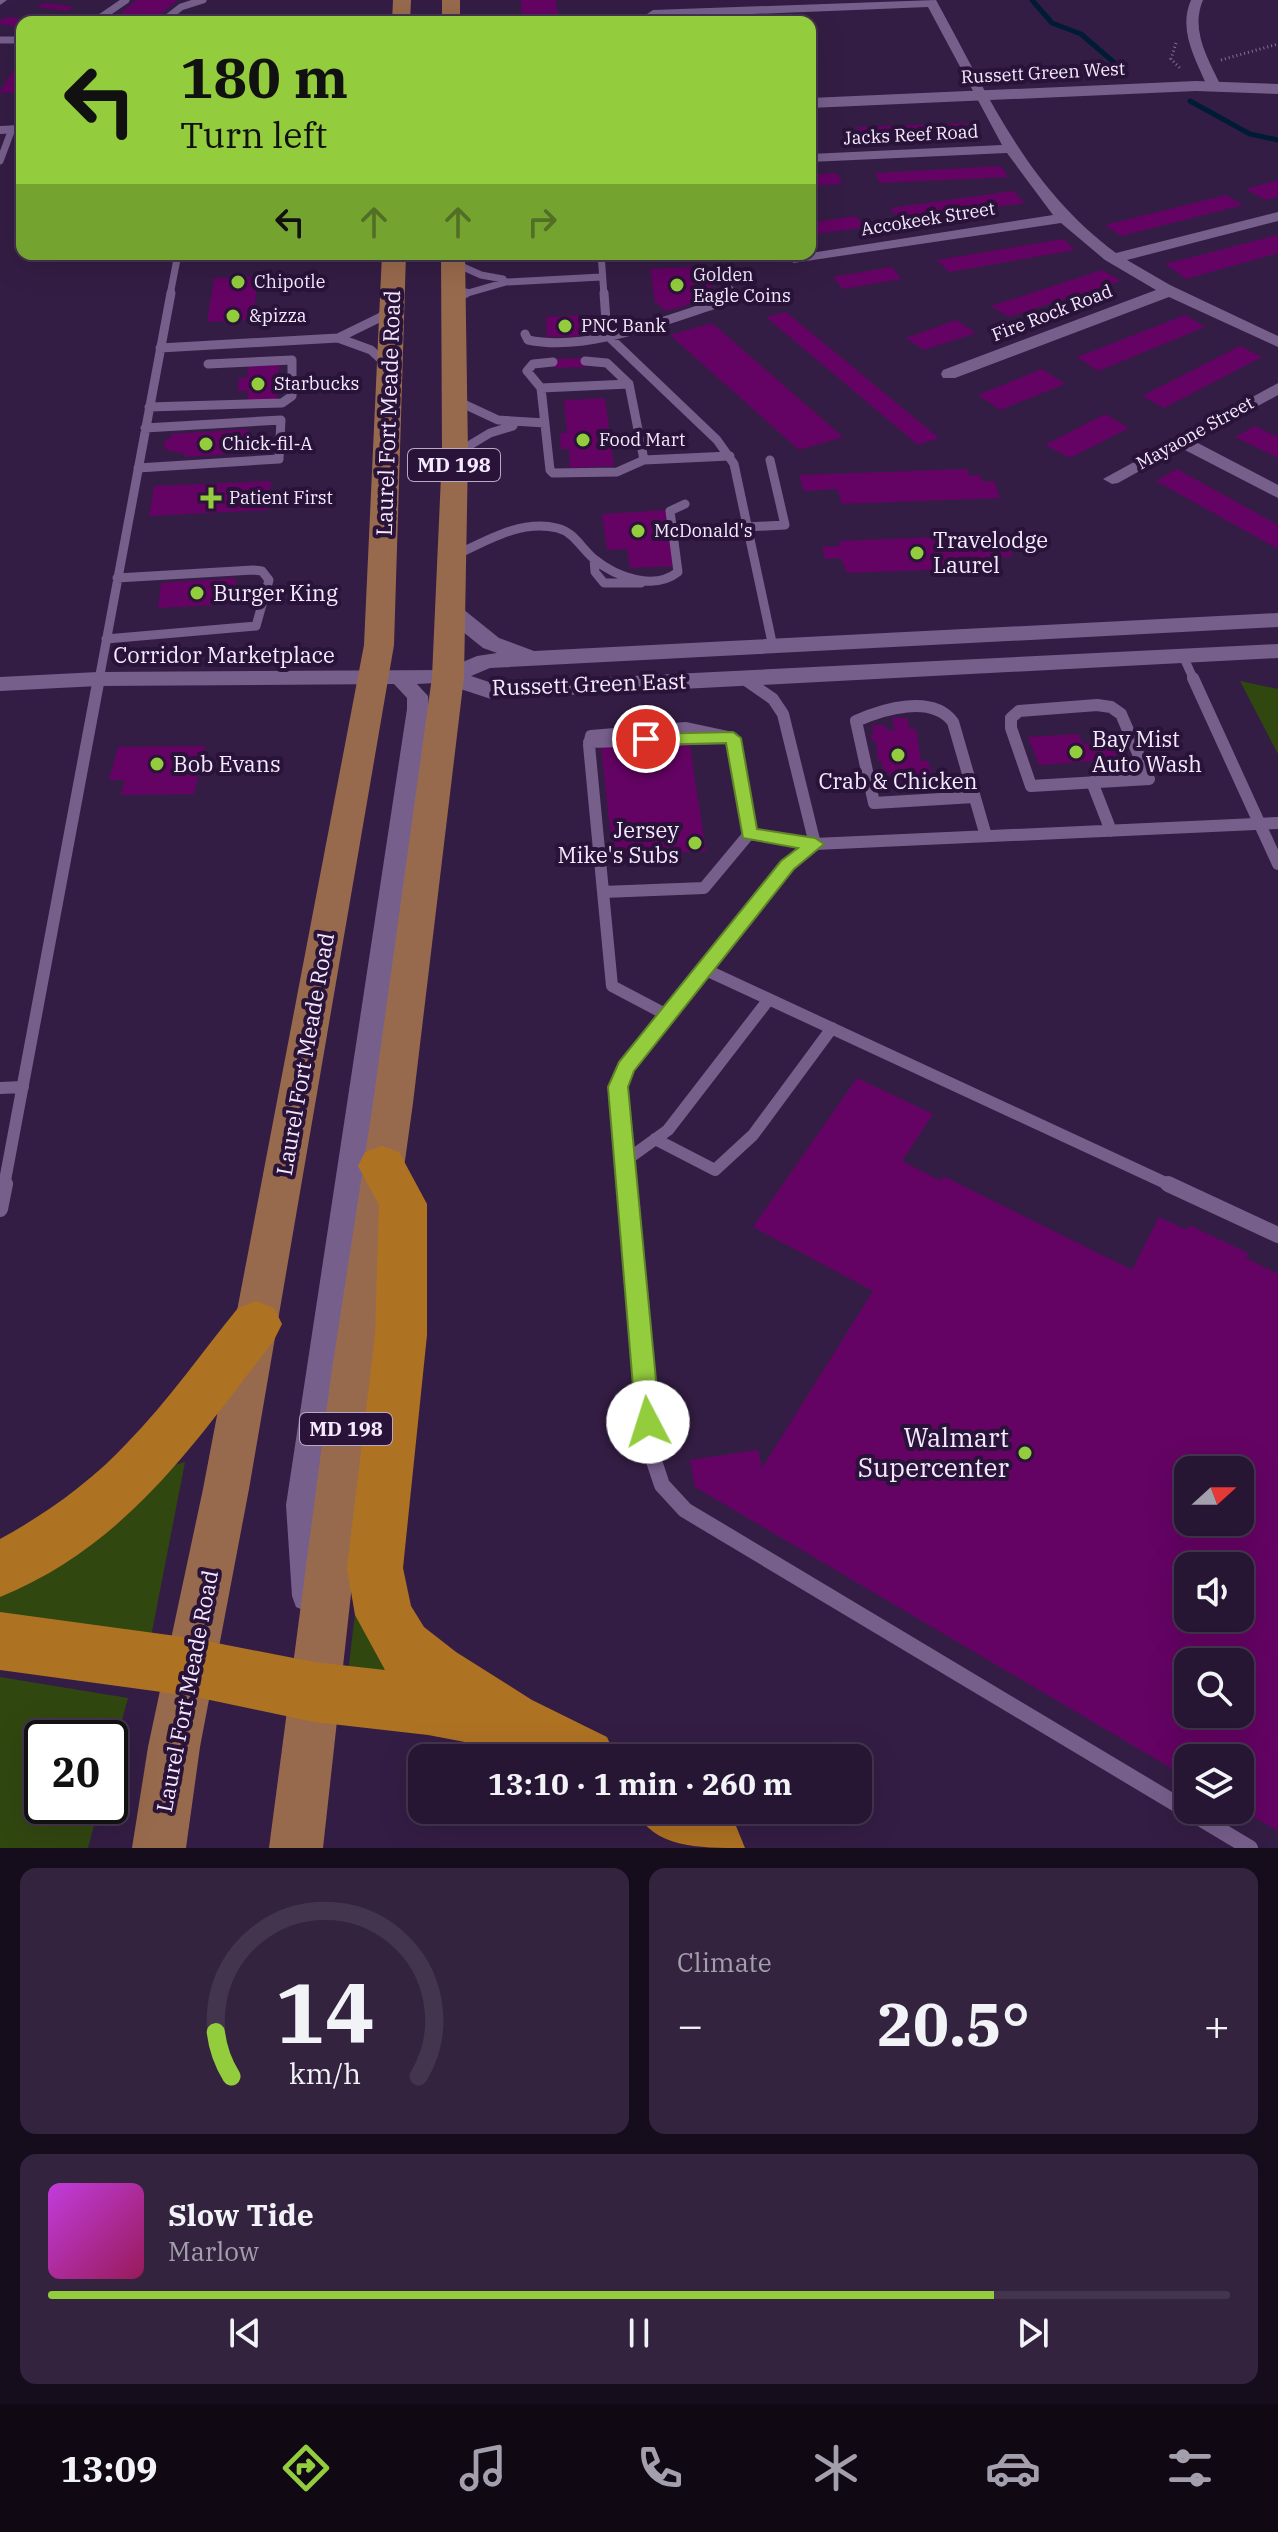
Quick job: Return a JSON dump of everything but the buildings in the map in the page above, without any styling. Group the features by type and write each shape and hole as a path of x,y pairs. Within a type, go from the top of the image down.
{"highway":[{"path":"382,1166 403,1204 401,1335 377,1545 377,1590 384,1615 403,1648 435,1673 511,1721 558,1744"},
{"path":"0,1569 44,1545 104,1501 148,1460 256,1324"},
{"path":"0,1641 191,1667 314,1692 428,1705 511,1721"},
{"path":"683,1824 714,1848"}],"main road":[{"name":"Laurel Fort Meade Road","path":"159,1848 256,1324 387,678 379,645 394,260"},
{"name":"MD 198","path":"296,1848 353,1376 448,677 455,454 452,260"}],"street":[{"path":"1197,0 1192,9 1192,33 1212,81"},
{"path":"653,14 930,2 1013,149 1065,218 1116,258 1169,291 1278,342"},
{"name":"Russett Green West","path":"1212,81 1232,77 1278,79"},
{"name":"Russett Green West","path":"816,90 979,89 1212,81 1278,89"},
{"name":"Russett Green West","path":"816,103 979,89"},
{"name":"Jacks Reef Road","path":"816,158 1013,149"},
{"path":"1116,258 1278,216"},
{"name":"Accokeek Street","path":"816,257 1065,218"},
{"name":"Fire Rock Road","path":"949,374 1169,291"},
{"name":"Mayaone Street","path":"1112,479 1278,388"},
{"path":"1181,441 1278,492"},
{"path":"450,610 491,643 514,648 534,659"},
{"name":"Russett Green East","path":"448,677 486,661 1278,620"},
{"name":"Russett Green East","path":"448,677 491,691 1278,651"},
{"name":"Corridor Marketplace","path":"0,684 98,679 448,677"},
{"path":"314,1692 302,1505 418,709 417,696 387,678"}],"lane":[{"path":"103,16 126,0"},
{"path":"170,16 181,7 203,0"},
{"path":"0,161 11,129"},
{"path":"0,1209 177,260"},
{"path":"455,260 481,275 510,280"},
{"path":"601,260 607,335 730,456 773,647"},
{"path":"452,299 481,286 510,280 601,277"},
{"path":"525,334 528,340 543,343 588,341 732,299 730,289"},
{"path":"338,338 381,317 392,304"},
{"path":"160,348 338,338 358,343 380,355 391,372"},
{"path":"149,407 282,403 292,396 292,360 208,364"},
{"path":"585,361 607,363 629,384 644,460"},
{"path":"553,362 533,364 527,371 541,388 550,470 553,473 617,472 644,460 730,456"},
{"path":"541,388 629,384"},
{"path":"455,400 474,413 519,425"},
{"path":"138,468 279,459 281,420 145,428"},
{"path":"455,454 490,433 519,425 545,423"},
{"path":"747,527 785,525 770,460"},
{"path":"594,559 595,572 604,583 661,582 678,572 670,511 685,504"},
{"path":"452,557 495,538 542,525 561,529 578,538 594,559 641,583"},
{"path":"106,639 256,626 269,580 262,571 253,570 117,578"},
{"path":"1183,656 1278,864"},
{"path":"743,678 773,699 783,714 815,844"},
{"path":"1097,705 1111,707 1121,714 1149,779 1092,782 1031,786 1011,728 1011,718 1019,711 1097,705"},
{"path":"974,797 874,803 856,721 880,711 932,708 944,712 953,722 986,836"},
{"path":"603,892 704,888 749,834 733,738 715,730 685,728 604,733 591,736 589,742 603,892 612,986 669,1016"},
{"path":"1092,782 1111,831"},
{"path":"749,834 815,844 1278,823"},
{"path":"815,844 787,865 626,1067 618,1087 650,1449 662,1485 685,1510 1250,1848"},
{"path":"706,970 1278,1235"},
{"path":"625,1161 668,1130 769,999"},
{"path":"655,1139 715,1170 753,1135 832,1028"},
{"path":"0,1088 23,1087"}],"path":[{"path":"1232,77 1221,60 1278,44"}],"green space":[{"path":"1240,681 1278,689 1278,754"},
{"path":"185,1462 149,1647 0,1629 0,1594 171,1466"},
{"path":"357,1597 403,1673 348,1673"},
{"path":"0,1677 128,1698 122,1720 24,1720 24,1824 94,1824 88,1848 0,1848"}],"waterway":[{"path":"1032,0 1052,23 1081,34 1117,65"},
{"path":"1190,101 1250,134 1278,140"}],"place":[{"name":"Chipotle","path":"238,282"},
{"name":"Golden Eagle Coins","path":"677,285"},
{"name":"&pizza","path":"233,316"},
{"name":"PNC Bank","path":"565,326"},
{"name":"Starbucks","path":"258,384"},
{"name":"Food Mart","path":"583,440"},
{"name":"Chick-fil-A","path":"206,444"},
{"name":"Patient First","path":"211,498"},
{"name":"McDonald's","path":"638,531"},
{"name":"Travelodge Laurel","path":"917,553"},
{"name":"Burger King","path":"197,593"},
{"name":"Bay Mist Auto Wash","path":"1076,752"},
{"name":"Crab & Chicken","path":"898,755"},
{"name":"Bob Evans","path":"157,764"},
{"name":"Jersey Mike's Subs","path":"695,843"},
{"name":"Walmart Supercenter","path":"1025,1453"}],"route":[{"path":"646,739 733,738 749,834 815,844 787,865 626,1067 618,1087 648,1422"}]}
